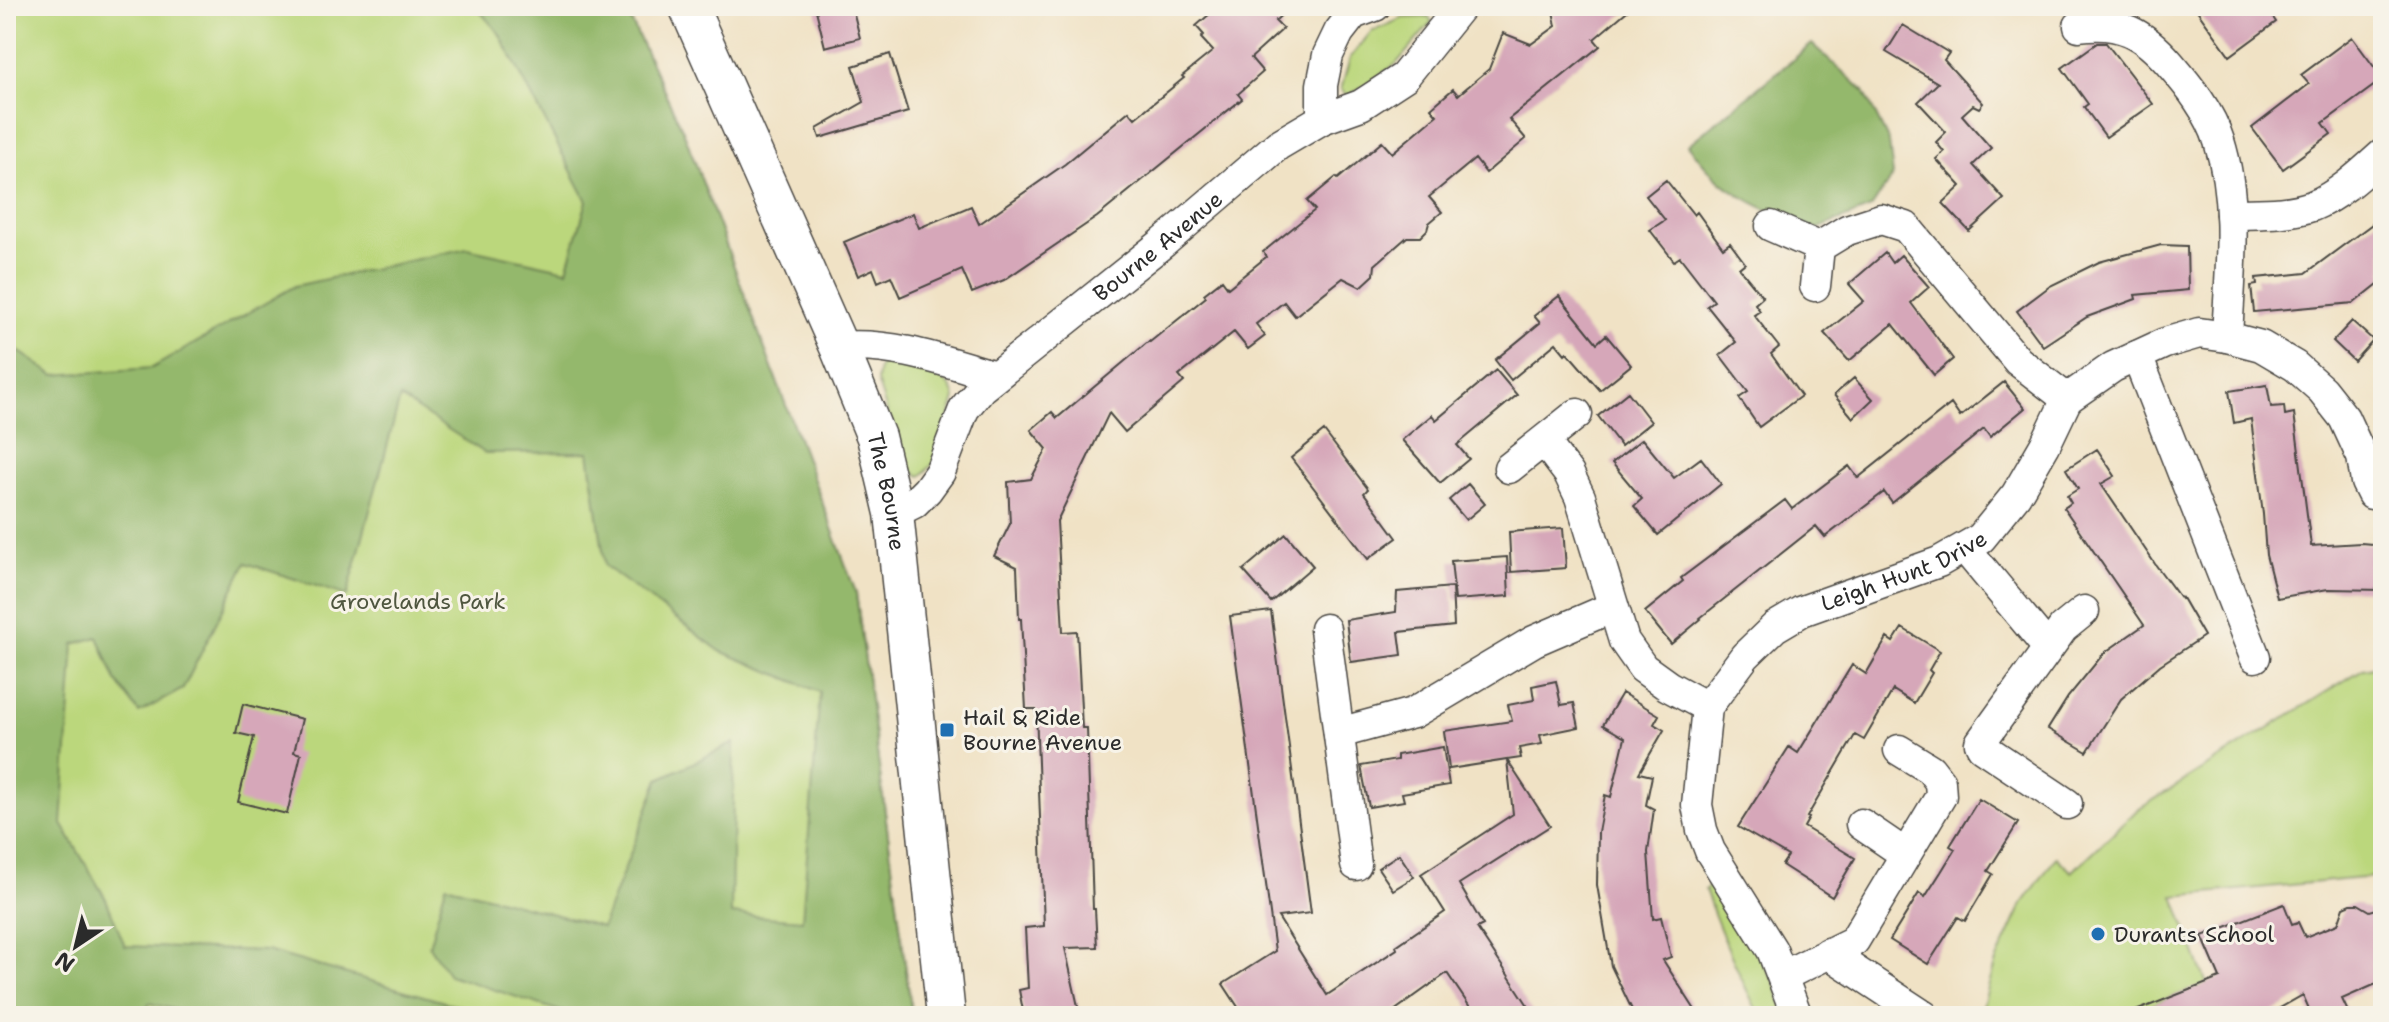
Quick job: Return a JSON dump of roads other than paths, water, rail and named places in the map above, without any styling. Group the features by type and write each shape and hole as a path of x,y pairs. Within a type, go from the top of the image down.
{"main road":[{"name":"The Bourne","path":"688,6 876,437 894,513 946,1016"}],"street":[{"name":"Bourne Avenue","path":"894,513 914,503 927,490 945,462 964,409 981,388 1164,242 1278,145 1322,119 1361,105 1404,77 1461,6"},
{"path":"1322,119 1322,85 1328,55 1339,32 1358,9"},
{"path":"2079,26 2125,17 2153,44 2208,115 2219,140 2228,178 2232,232 2227,337"},
{"path":"2231,214 2287,212 2310,207 2329,198 2383,154"},
{"path":"1819,247 1847,230 1881,219 1906,227 2018,361 2067,399"},
{"path":"1771,226 1819,247"},
{"path":"1815,286 1819,247"},
{"name":"Leigh Hunt Drive","path":"1707,707 1745,656 1775,627 1802,611 1939,562 1981,538 2016,495 2067,399 2113,367 2165,343 2199,333 2227,337 2261,346 2295,366 2322,390 2344,418 2362,457 2366,482 2372,494 2383,495"},
{"path":"839,347 881,346 995,376"},
{"path":"2137,356 2255,657"},
{"path":"1509,468 1577,414"},
{"path":"1544,441 1569,474 1580,497 1624,641 1643,668 1707,707 1697,805 1702,830 1710,851 1772,950 1797,1016"},
{"path":"1965,548 2048,648"},
{"path":"1339,733 1413,713 1534,641 1613,607"},
{"path":"2067,804 1980,743 2063,628 2084,611"},
{"path":"1325,629 1356,865"},
{"path":"1783,976 1854,941 1941,796 1940,782 1930,769 1899,750"},
{"path":"1861,824 1905,854"},
{"path":"1828,953 1924,1016"}],"place":[{"name":"Hail & Ride Bourne Avenue","path":"947,730"},
{"name":"Durants School","path":"2098,934"}],"park label":[{"name":"Grovelands Park","path":"418,601"}]}
